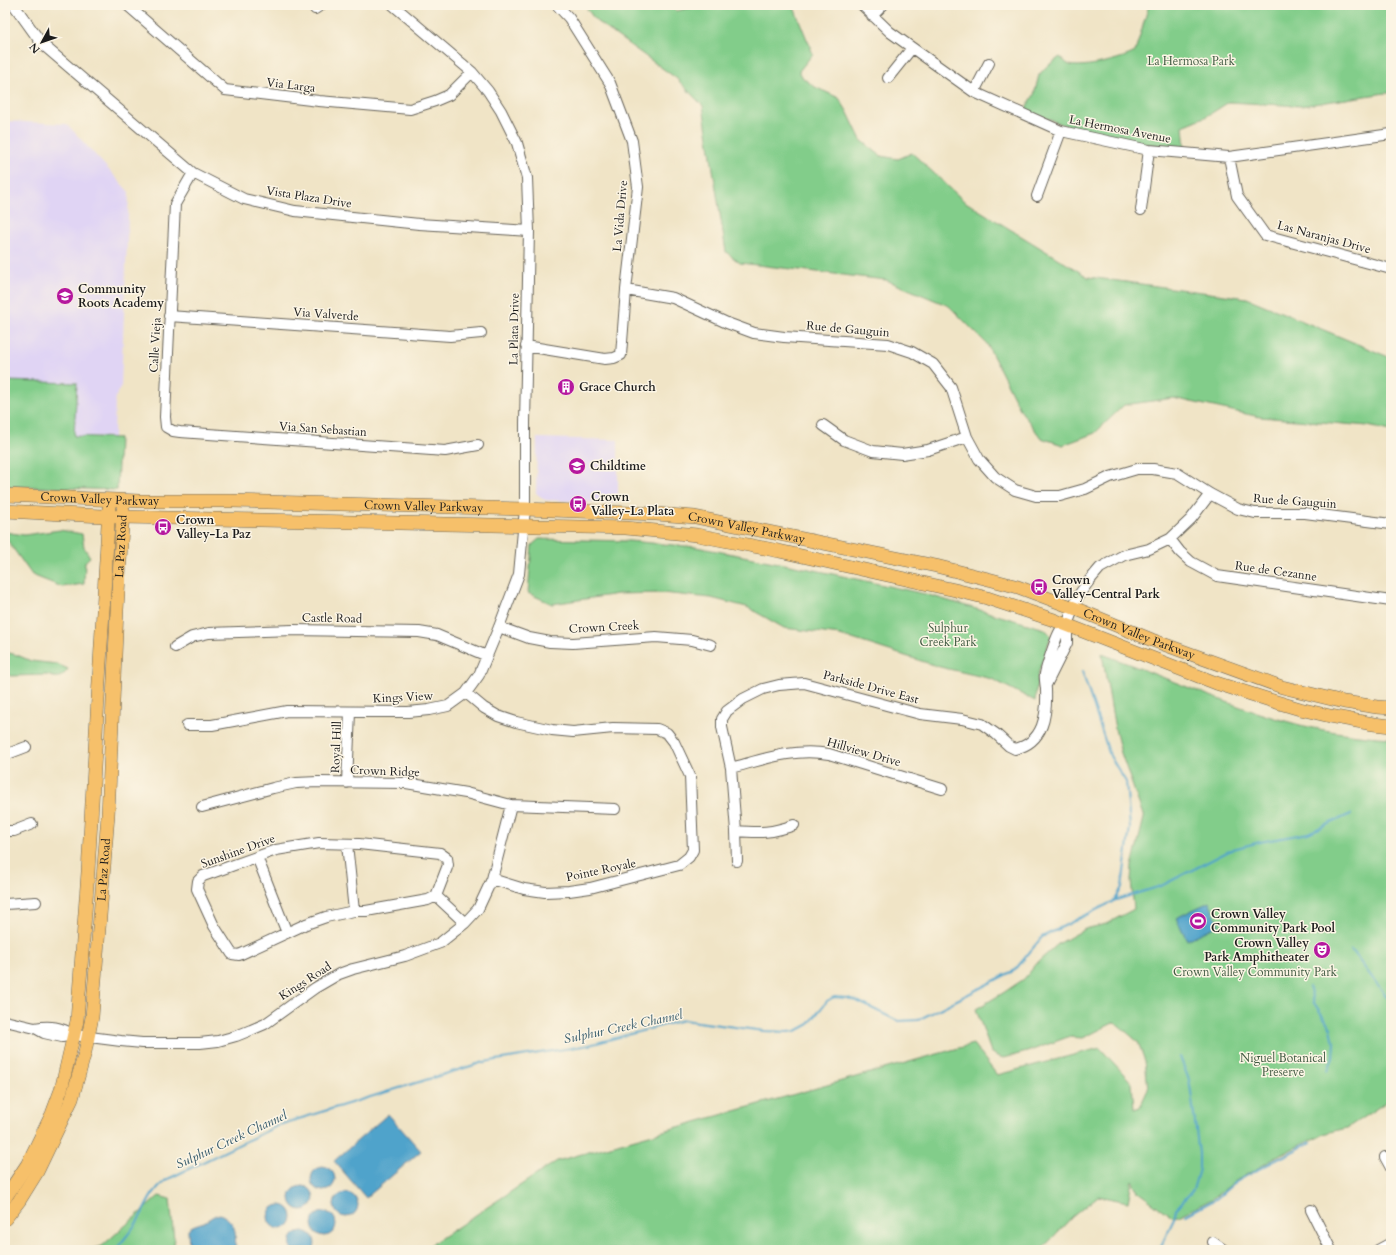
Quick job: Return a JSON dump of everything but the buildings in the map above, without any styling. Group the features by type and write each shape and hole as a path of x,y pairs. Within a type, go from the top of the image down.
{"main road":[{"name":"Crown Valley Parkway","path":"5,495 123,500 232,501 525,509 695,517 964,572 1018,587 1152,640 1282,687 1344,702 1391,708"},
{"name":"La Paz Road","path":"9,1193 27,1165 52,1114 61,1090 74,1035 82,966 110,499"},
{"name":"La Paz Road","path":"5,1219 19,1201 47,1153 72,1099 88,1037 95,988 102,877 108,815 116,610 123,500"},
{"name":"Crown Valley Parkway","path":"5,511 122,517 626,528 666,531 779,551 987,598 1067,625 1216,683 1300,709 1372,724 1391,726"},
{"path":"9,1193 19,1201"}],"street":[{"name":"Vista Plaza Drive","path":"14,5 42,44 193,173 244,199 296,211 419,224 529,231"},
{"name":"Via Larga","path":"127,5 225,90 319,101 410,109 435,101 449,94 472,72"},
{"name":"La Plata Drive","path":"393,5 472,72 488,91 501,111 517,143 527,178 529,231 526,346 525,509 519,574 479,675 466,693"},
{"name":"La Vida Drive","path":"526,346 604,359 614,358 621,354 626,290 638,187 632,141 610,83 569,18 557,5"},
{"name":"La Hermosa Avenue","path":"862,5 890,32 974,92 1061,131 1149,150 1229,157 1391,134"},
{"path":"872,16 883,5"},
{"path":"888,78 912,48"},
{"path":"974,92 989,63"},
{"path":"1036,196 1061,131"},
{"path":"1141,210 1149,150"},
{"name":"Las Naranjas Drive","path":"1229,157 1237,196 1265,234 1391,270"},
{"name":"Calle Vieja","path":"166,427 164,417 175,204 193,173"},
{"name":"Rue de Gauguin","path":"626,290 673,298 727,323 754,333 784,337 888,344 912,352 933,364 951,387 967,437 979,459 995,477 1015,490 1036,496 1060,496 1078,491 1110,477 1137,469 1153,469 1177,473 1210,494 1238,509 1255,513 1305,513 1391,524"},
{"name":"Via Valverde","path":"169,316 450,336 481,333"},
{"path":"824,425 844,440 873,451 902,454 928,450 967,437"},
{"name":"Via San Sebastian","path":"166,427 173,431 180,432 445,450 478,445"},
{"path":"1067,625 1083,589 1100,568 1124,556 1149,549 1170,539 1191,519 1210,494"},
{"name":"Rue de Cezanne","path":"1170,539 1180,552 1191,562 1217,576 1391,601"},
{"name":"Parkside Drive East","path":"731,768 722,727 722,718 727,711 743,699 763,689 779,685 804,683 913,712 962,719 982,724 1009,746 1016,749 1023,747 1040,733 1045,719 1047,702 1046,685 1067,643 1067,625"},
{"name":"Crown Creek","path":"499,627 529,638 550,642 572,643 656,637 692,640 712,644"},
{"name":"Castle Road","path":"175,647 192,637 209,633 293,630 419,632 437,635 487,656"},
{"name":"Kings View","path":"187,725 212,725 288,710 408,712 429,710 448,706 466,693"},
{"name":"Pointe Royale","path":"466,693 484,708 498,716 530,725 573,732 613,728 657,729 667,733 674,742 690,776 693,850 689,857 679,865 590,888 569,891 546,892 524,889 492,879"},
{"name":"Royal Hill","path":"347,783 350,712"},
{"path":"5,755 26,747"},
{"name":"Hillview Drive","path":"731,768 790,753 814,751 829,754 942,789"},
{"path":"731,768 737,861"},
{"name":"Crown Ridge","path":"202,807 296,783 406,783 466,793 511,805 615,809"},
{"name":"Kings Road","path":"5,1022 35,1028 44,1033 62,1037 74,1035 128,1042 200,1043 218,1041 236,1036 265,1024 315,988 339,974 353,969 383,963 440,943 465,923 478,909 492,879 511,805"},
{"path":"5,831 14,831 32,824"},
{"path":"736,831 759,833 778,831 794,825"},
{"name":"Sunshine Drive","path":"319,843 347,844 440,853 447,858 448,865 436,896 428,900 366,911 354,911 326,917 306,924 239,955 232,954 226,947 214,926 197,889 198,881 203,876 276,850 294,846 319,843"},
{"path":"347,844 354,911"},
{"path":"257,857 287,933"},
{"path":"436,896 465,923"},
{"path":"5,904 36,902"},
{"path":"1385,1157 1391,1168"},
{"path":"1311,1210 1331,1250"},
{"path":"1214,1242 1224,1250"},
{"path":"1378,1250 1391,1243"}],"shaded area":[{"name":"Community Roots Academy","path":"5,121 67,124 129,192 121,386 115,398 114,437 74,436 76,383 5,381"},
{"name":"Childtime","path":"537,438 618,440 618,503 545,500 536,493"}],"green space":[{"path":"584,5 673,5 676,11 703,5 793,5 813,54 799,71 803,78 815,87 839,98 861,140 881,156 898,159 912,153 964,201 1088,277 1247,298 1391,358 1391,431 1368,426 1260,417 1173,398 1124,405 1095,433 1063,445 1041,438 1021,411 987,344 949,306 886,280 740,263 726,252 703,106 676,78 596,21"},
{"name":"La Hermosa Park","path":"1149,5 1391,5 1391,93 1301,106 1229,102 1207,116 1183,126 1185,149 1123,141 1077,130 1025,110 1034,95 1039,75 1046,67 1060,57 1067,64 1084,66 1113,60 1135,52"},
{"path":"5,381 77,383 74,436 119,438 117,490 5,486"},
{"path":"60,530 82,534 84,547 90,557 85,562 84,584 62,587 32,575 5,537 5,532 24,535"},
{"name":"Sulphur Creek Park","path":"539,539 629,541 696,547 810,569 925,594 1045,629 1051,636 1038,674 1035,701 992,679 940,667 840,635 784,628 747,607 711,598 662,593 618,594 552,604 528,593 532,545"},
{"path":"5,652 31,661 57,664 68,669 62,676 59,677 47,675 11,676 8,675 5,665"},
{"path":"1102,654 1225,701 1275,718 1334,732 1391,738 1391,1099 1347,1128 1323,1134 1284,1153 1237,1180 1212,1199 1179,1216 1172,1217 1138,1192 1132,1180 1128,1202 1098,1196 1072,1217 1041,1250 423,1250 557,1161 973,1044 997,1075 1100,1048 1132,1083 1134,1109 1140,1107 1148,1089 1145,1061 1138,1042 1115,1022 1083,1038 1068,1037 1027,1052 1004,1058 991,1052 976,1009 1024,979 1039,961 1058,944 1085,929 1106,924 1134,909 1131,881 1132,866 1144,818 1121,753 1115,729"},
{"path":"159,1196 170,1199 175,1250 88,1250 102,1246"}],"water":[{"name":"Crown Valley Community Park Pool","path":"1209,902 1219,925 1187,940 1176,918"},
{"path":"388,1114 421,1151 366,1198 334,1161"},
{"path":"318,1167 328,1167 335,1174 335,1184 328,1191 318,1191 311,1184 311,1174"},
{"path":"297,1186 307,1186 314,1193 314,1203 307,1210 297,1210 290,1203 290,1193"},
{"path":"341,1193 351,1193 358,1200 358,1210 351,1217 341,1217 334,1210 334,1200"},
{"path":"275,1205 285,1205 292,1212 292,1222 285,1229 275,1229 268,1222 268,1212"},
{"path":"319,1212 329,1212 336,1219 336,1229 329,1236 319,1236 312,1229 312,1219"},
{"path":"220,1214 226,1217 232,1224 235,1233 235,1250 189,1250 188,1229 215,1215"},
{"path":"301,1231 311,1234 313,1237 315,1243 313,1250 292,1250 290,1244 292,1238 295,1234"}],"waterway":[{"name":"Sulphur Creek Channel","path":"116,1250 139,1219 151,1196 166,1180 279,1125 484,1062 589,1045 683,1020 764,1031 796,1031 809,1024 827,1001 834,997 855,1000 898,1021 918,1020 1015,970 1042,937 1112,902 1117,897 1122,887 1130,827 1126,782 1110,756 1082,671"},
{"path":"1113,901 1161,886 1233,849 1260,842 1308,833 1351,814"},
{"path":"1351,950 1391,1002"},
{"path":"1309,987 1314,1003 1331,1028 1334,1043 1333,1057 1328,1071"},
{"path":"1159,1250 1174,1219 1176,1209 1193,1190 1199,1169 1199,1153 1189,1080 1180,1057"},
{"path":"1186,1215 1216,1199 1233,1184 1255,1171 1311,1142"}],"place":[{"name":"Community Roots Academy","path":"65,296"},
{"name":"Grace Church","path":"566,387"},
{"name":"Childtime","path":"577,466"},
{"name":"Crown Valley-La Plata","path":"578,504"},
{"name":"Crown Valley-La Paz","path":"163,527"},
{"name":"Crown Valley-Central Park","path":"1039,587"},
{"name":"Crown Valley Community Park Pool","path":"1198,921"},
{"name":"Crown Valley Park Amphitheater","path":"1322,950"}],"park label":[{"name":"Crown Valley Community Park","path":"1255,972"},
{"name":"Niguel Botanical Preserve","path":"1283,1065"}]}
